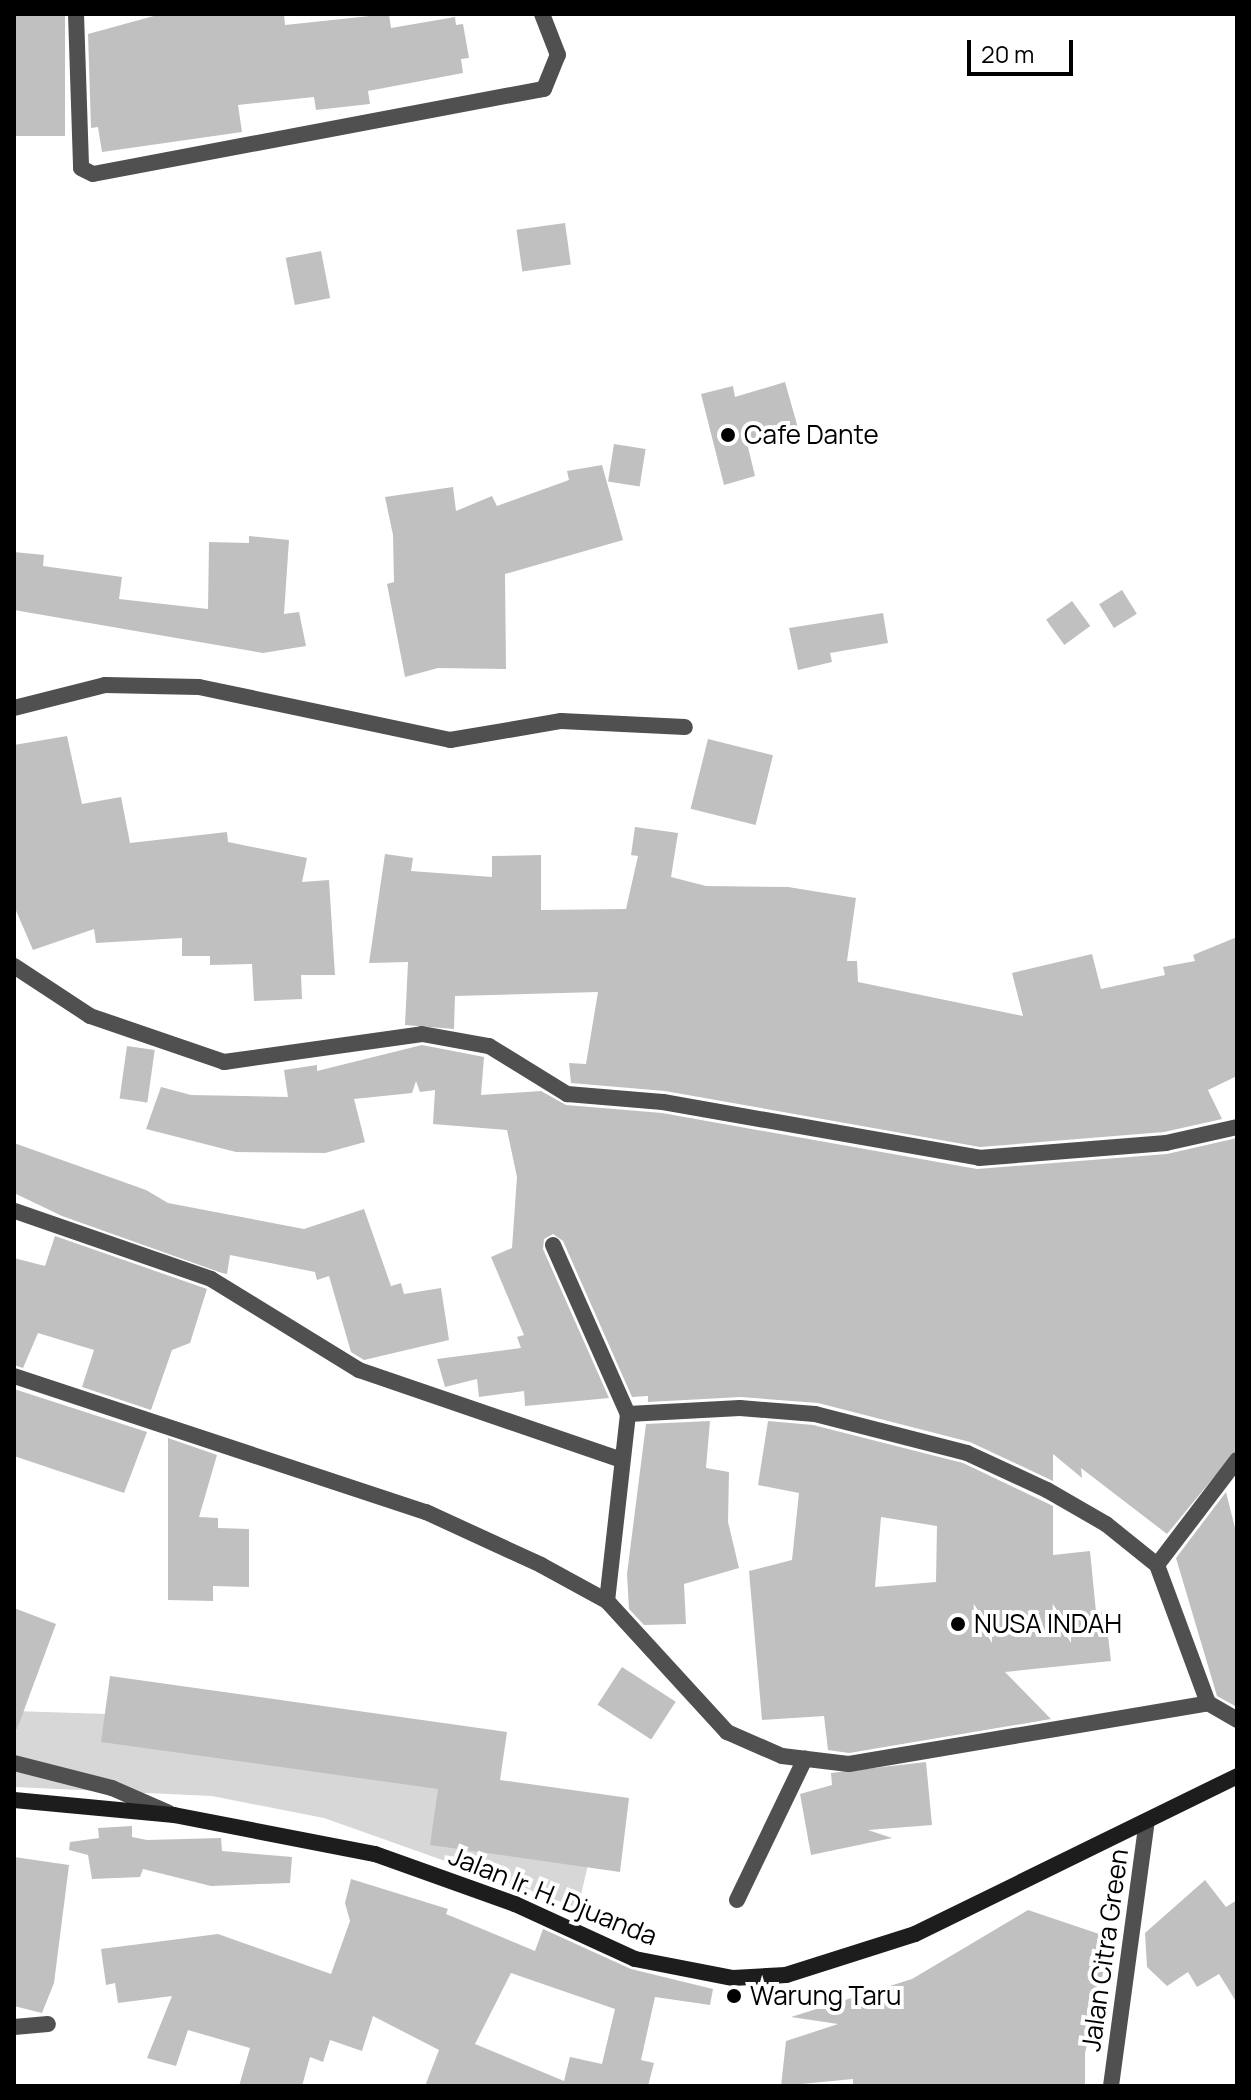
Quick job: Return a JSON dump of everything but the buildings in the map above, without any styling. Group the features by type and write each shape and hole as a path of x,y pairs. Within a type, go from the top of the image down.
{"main road":[{"name":"Jalan Ir. H. Djuanda","path":"174,1815 375,1854 515,1904 635,1959 733,1978 786,1975 891,1943 1237,1776"},
{"path":"14,1800 174,1815"}],"street":[{"path":"76,14 81,168 93,174 544,89 558,55 542,14"},
{"path":"14,708 105,685 199,687 450,740 561,721 685,727"},
{"path":"14,966 90,1016 224,1062 422,1034 489,1046 567,1094 663,1102 979,1158 1166,1143 1237,1127"},
{"path":"15,1211 211,1279 359,1370 619,1459"},
{"path":"553,1245 628,1414 619,1459 607,1601"},
{"path":"14,1376 426,1512 607,1601 727,1732 782,1756 849,1764 1208,1703"},
{"path":"628,1414 740,1408 815,1414 891,1430 967,1453 1047,1490 1106,1524 1157,1565 1208,1703 1237,1720"},
{"path":"1157,1565 1237,1460"},
{"path":"737,1900 805,1759"},
{"name":"Jalan Ir. H. Djuanda","path":"14,1763 112,1788 174,1815"},
{"name":"Jalan Citra Green","path":"1111,2086 1147,1821"},
{"path":"14,2027 48,2024"}],"shaded area":[{"path":"14,1711 232,1718 596,1830 578,1908 324,1818 212,1796 14,1787"}],"place":[{"name":"Cafe Dante","path":"728,435"},
{"name":"NUSA INDAH","path":"958,1624"},
{"name":"Warung Taru","path":"734,1996"}]}
